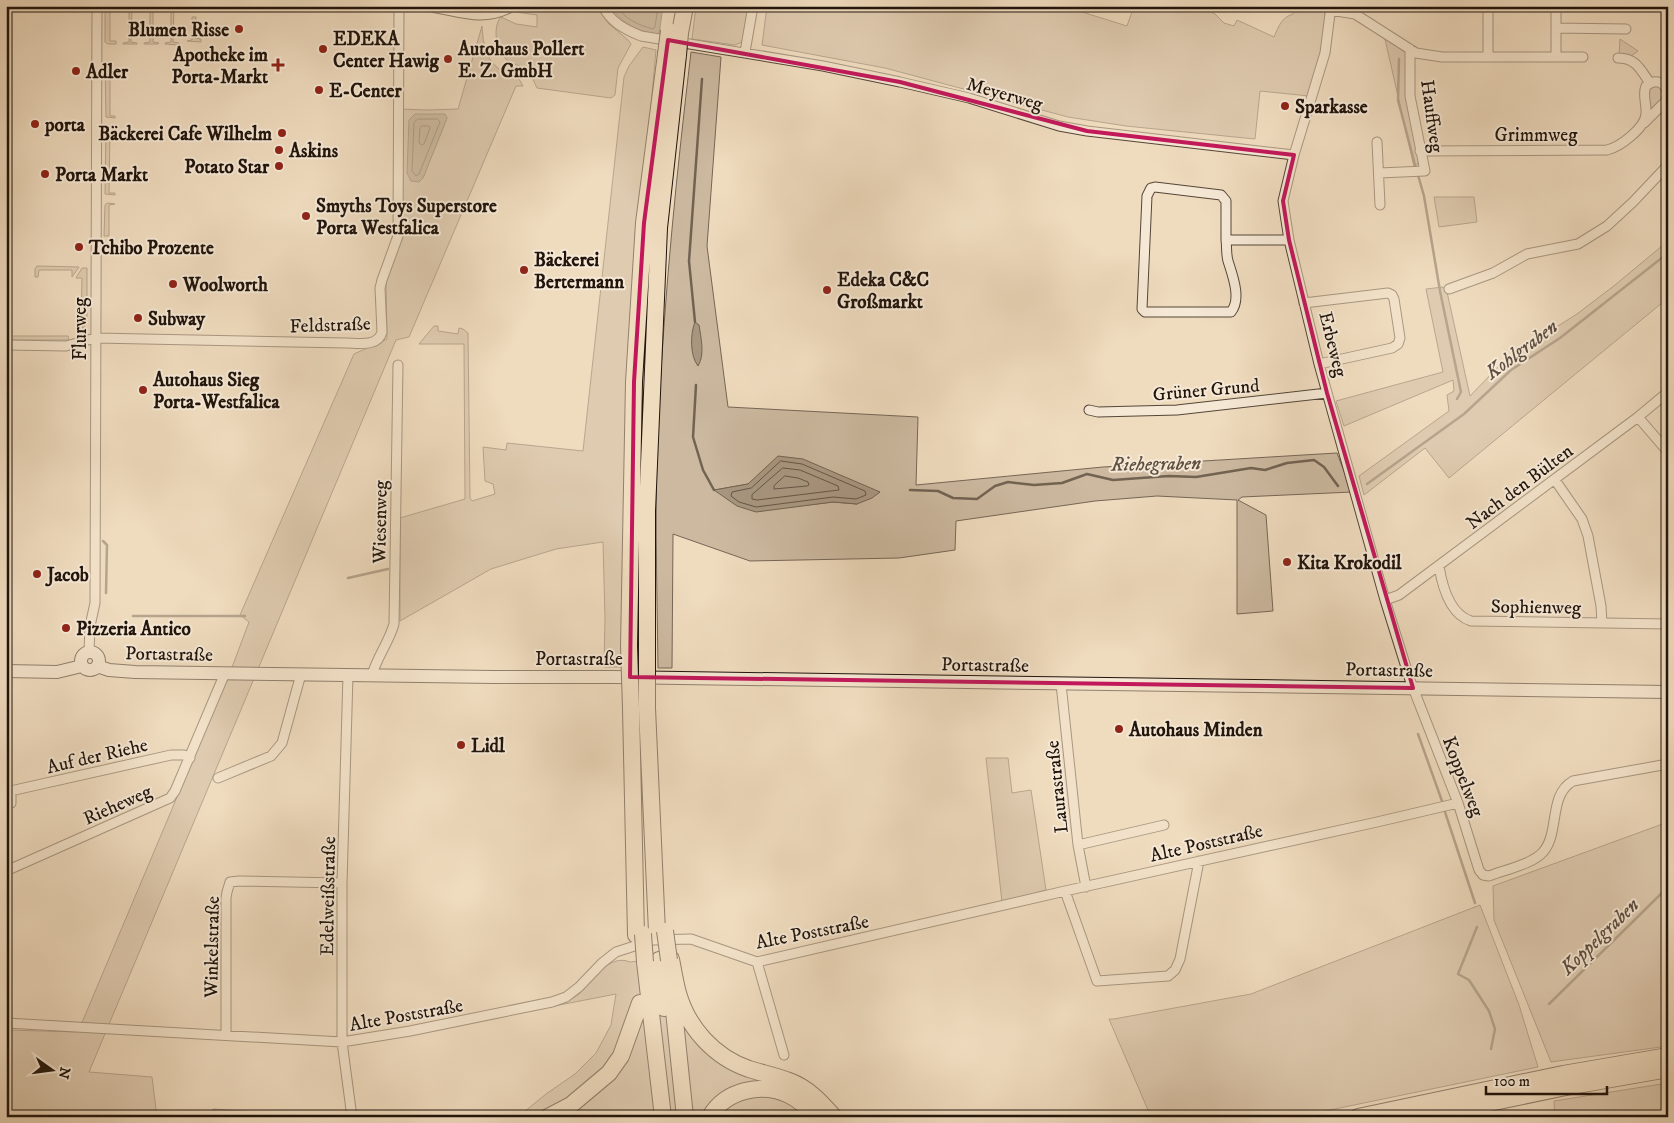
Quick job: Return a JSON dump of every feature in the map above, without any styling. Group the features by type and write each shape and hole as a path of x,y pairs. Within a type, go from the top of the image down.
{"highway":[{"path":"673,6 675,32 672,55 644,223 635,372 629,646 634,834 650,933 685,1117"},
{"path":"675,32 685,6"},
{"path":"672,55 659,228 647,511 647,647 651,795 660,848 650,933 656,961 676,1117"},
{"path":"548,1117 571,1104 609,1073 621,1056 656,961"},
{"path":"656,961 663,1117"},
{"path":"656,961 678,994 694,1030 717,1053 747,1068 790,1081 802,1087 834,1117"},
{"path":"640,1003 653,1117"},
{"path":"1358,1117 1554,1076 1668,1056"},
{"path":"1421,1117 1556,1089 1668,1069"},
{"path":"710,1117 712,1112 728,1098 754,1089 767,1088 788,1094 804,1104 816,1117"}],"main road":[{"path":"434,6 484,15 498,12 510,6"},
{"path":"6,671 57,672 82,666 88,670 94,669 97,666 98,657 94,653 89,652 82,657 82,666"},
{"name":"Portastraße","path":"97,666 123,672 1668,692"}],"street":[{"name":"Flurweg","path":"89,652 90,626 94,603 98,122 97,6"},
{"name":"Feldstraße","path":"6,345 66,346 95,338 346,344 375,342 380,338 382,332 380,288 398,236 399,6"},
{"name":"Meyerweg","path":"603,6 613,20 625,29 641,36 823,66 908,84 969,98 1059,126 1087,132 1294,155"},
{"path":"744,52 753,6"},
{"path":"1488,6 1488,57"},
{"path":"1556,6 1556,57"},
{"path":"1330,8 1355,14 1416,53 1442,58 1583,57"},
{"name":"Erbeweg","path":"1330,8 1325,54 1294,155 1283,201 1289,240 1319,364 1413,688"},
{"path":"1556,28 1626,29"},
{"name":"Hauffweg","path":"1379,174 1424,171 1410,96 1410,49"},
{"name":"Grimmweg","path":"1420,151 1607,150 1622,143 1665,102 1668,95 1667,89 1661,82 1650,83 1632,60 1618,58"},
{"path":"1643,124 1646,111 1644,90 1650,83"},
{"path":"1377,142 1380,205"},
{"path":"1449,289 1493,273 1528,254 1578,244 1607,226 1668,165"},
{"path":"1151,188 1222,195 1226,201 1226,240 1228,261 1235,285 1235,306 1231,312 1145,312 1142,309 1147,196 1151,188"},
{"path":"1226,240 1289,240"},
{"path":"1304,303 1388,293 1394,299 1400,338 1398,344 1392,348 1319,364"},
{"name":"Wiesenweg","path":"372,676 394,624 398,364"},
{"name":"Nach den Bülten","path":"1386,600 1399,595 1555,480 1668,392"},
{"name":"Grüner Grund","path":"1089,410 1098,412 1177,410 1327,393"},
{"path":"1638,417 1668,452"},
{"path":"1555,480 1582,519 1588,536 1601,606 1602,623"},
{"name":"Sophienweg","path":"1438,566 1450,602 1457,612 1466,619 1487,622 1668,624"},
{"name":"Rieheweg","path":"6,871 167,800 175,791 225,673"},
{"path":"218,778 271,756 282,743 301,674"},
{"name":"Edelweißstraße","path":"348,675 342,882 342,1042 352,1117"},
{"name":"Laurastraße","path":"1061,684 1078,844 1086,886"},
{"name":"Koppelweg","path":"1413,688 1458,803 1479,870 1483,875 1489,876 1532,860 1543,853 1549,839 1561,792 1566,785 1572,782 1668,764"},
{"name":"Auf der Riehe","path":"6,804 11,803 8,791 171,755 184,755 190,758"},
{"name":"Alte Poststraße","path":"6,1023 342,1042 410,1031 552,1002 566,997 579,987 602,963 616,952 653,940 691,939 757,962 1458,803"},
{"path":"1078,844 1164,825"},
{"path":"1065,891 1097,981 1165,976 1175,970 1180,959 1199,861"},
{"name":"Winkelstraße","path":"226,1035 226,898 230,882 342,882"},
{"path":"757,962 784,1055"}],"highlighted area":[{"path":"668,40 900,82 1087,131 1294,155 1283,201 1289,240 1327,393 1413,688 630,677 634,382 644,223"}],"shaded area":[{"path":"105,6 110,6 110,41 116,41 116,44 105,42"},
{"path":"129,6 132,6 131,42 137,44 123,44 129,42"},
{"path":"150,6 153,6 153,42 158,44 144,44 150,42"},
{"path":"171,6 174,6 173,42 179,43 179,45 165,44 171,42"},
{"path":"521,6 596,6 609,24 631,44 618,68 615,95 611,98 537,88 532,77 525,69 507,60 500,51 496,33 498,21 501,17 516,24 537,27 537,15 515,12"},
{"path":"696,6 750,6 742,42 735,45 692,39"},
{"path":"767,6 1063,6 1127,26 1134,6 1197,6 1215,14 1224,23 1234,26 1237,20 1274,37 1283,20 1293,14 1294,6 1325,6 1325,18 1321,52 1309,96 1260,91 1255,139 1126,126 1068,117 885,68 762,45"},
{"path":"192,17 196,17 195,38 201,39 201,42 187,41 192,40"},
{"path":"482,26 483,40 493,64 519,79 523,86 516,86 409,337 396,340 89,1072 152,1077 157,1117 6,1117 6,1030 78,1032 234,662 249,622 240,615 354,354 387,339 386,279 401,235 400,109 458,109","holes":["444,114 447,118 423,178"]},
{"path":"1385,39 1405,51 1406,97 1419,160 1414,167"},
{"path":"1620,39 1638,51 1631,56 1619,56"},
{"path":"643,47 656,50 651,106 623,667 604,667 603,542 556,549 491,569 400,621 400,518 465,499 464,344 419,344 434,326 438,326 438,331 458,334 459,328 468,333 470,498 472,501 495,494 493,484 485,481 483,447 506,450 507,443 583,451 624,77 629,66"},
{"path":"691,52 721,57 707,246 728,407 918,417 916,485 1103,467 1337,453 1352,492 1242,497 1238,500 1266,515 1273,611 1237,614 1237,500 1157,496 1095,501 956,521 955,550 899,558 750,561 673,534 672,668 658,668 657,439 668,273","holes":["748,484 857,504 833,502 791,507 715,490"]},
{"path":"105,63 110,63 110,116 115,116 115,118 106,117"},
{"path":"1656,85 1664,89 1663,99 1652,109 1648,107 1648,92 1651,87"},
{"path":"106,126 115,127 110,129 109,193 115,193 115,195 105,194"},
{"path":"1434,197 1474,197 1477,222 1439,227"},
{"path":"107,203 115,204 109,205 109,236 104,236 105,205"},
{"path":"1668,241 1668,298 1449,478 1425,448 1364,495 1359,476 1449,411 1447,395 1454,391 1453,380 1344,426 1336,401 1443,372 1426,289 1443,287 1447,292 1470,396 1497,368 1520,350 1577,314"},
{"path":"37,266 79,267 72,277 72,270 39,270 38,277 35,277"},
{"path":"82,268 87,268 87,320 83,329 81,324 82,278 76,278"},
{"path":"6,336 68,336 69,340 6,340"},
{"path":"986,758 1008,758 1012,793 1031,790 1046,890 1002,902"},
{"path":"1668,822 1668,1046 1551,1062 1494,920 1493,886"},
{"path":"1480,905 1519,1005 1538,1067 1296,1117 1151,1117 1109,1019 1251,994"},
{"path":"677,956 679,975 698,1025 724,1050 819,1092 843,1117 518,1117 575,1074 596,1053 611,1025 616,994 554,1006 579,994 601,970 615,962"},
{"path":"1668,1083 1668,1117 1555,1117 1554,1101"},
{"path":"213,1109 300,1115 300,1117 214,1117"}],"water":[{"path":"610,6 663,6 659,35 631,26 620,18"},
{"path":"415,114 445,114 447,118 423,178 419,182 411,181 407,173 409,120"},
{"path":"695,322 699,325 702,346 698,366 693,357 692,345 692,333"},
{"path":"778,456 803,459 880,492 872,498 857,504 833,502 756,512 737,506 714,490 748,484"}],"waterway":[{"path":"1399,59 1398,100 1415,165"},
{"path":"695,322 689,261 702,79"},
{"path":"1418,175 1424,196 1440,291 1461,392 1457,399"},
{"name":"Kohlgraben","path":"1367,484 1464,414 1511,370 1560,338 1668,253"},
{"path":"696,385 693,437 703,470 714,490"},
{"name":"Riehegraben","path":"910,490 938,491 953,498 977,499 995,486 1008,482 1034,485 1062,483 1087,474 1113,480 1169,476 1196,477 1251,468 1265,470 1287,463 1314,460 1324,467 1338,486"},
{"path":"103,541 107,545 106,593"},
{"path":"348,578 388,569"},
{"path":"133,616 245,616"},
{"name":"Riehegraben","path":"1418,734 1442,801"},
{"name":"Riehegraben","path":"1445,812 1475,903"},
{"name":"Koppelgraben","path":"1549,1004 1668,887"},
{"name":"Riehegraben","path":"1477,927 1458,974 1469,980 1489,1011 1495,1029 1491,1049"}],"place":[{"name":"Blumen Risse","path":"239,29"},
{"name":"EDEKA Center Hawig","path":"323,49"},
{"name":"Autohaus Pollert E. Z. GmbH","path":"448,59"},
{"name":"Apotheke im Porta-Markt","path":"278,65"},
{"name":"Adler","path":"76,71"},
{"name":"E-Center","path":"319,90"},
{"name":"Sparkasse","path":"1285,106"},
{"name":"porta","path":"35,124"},
{"name":"Bäckerei Cafe Wilhelm","path":"282,133"},
{"name":"Askins","path":"279,150"},
{"name":"Potato Star","path":"279,166"},
{"name":"Porta Markt","path":"45,174"},
{"name":"Smyths Toys Superstore Porta Westfalica","path":"306,216"},
{"name":"Tchibo Prozente","path":"79,247"},
{"name":"Bäckerei Bertermann","path":"524,270"},
{"name":"Woolworth","path":"173,284"},
{"name":"Edeka C&C Großmarkt","path":"827,290"},
{"name":"Subway","path":"138,318"},
{"name":"Autohaus Sieg Porta-Westfalica","path":"143,390"},
{"name":"Kita Krokodil","path":"1287,562"},
{"name":"Jacob","path":"37,574"},
{"name":"Pizzeria Antico","path":"66,628"},
{"name":"Autohaus Minden","path":"1119,729"},
{"name":"Lidl","path":"461,745"}]}
